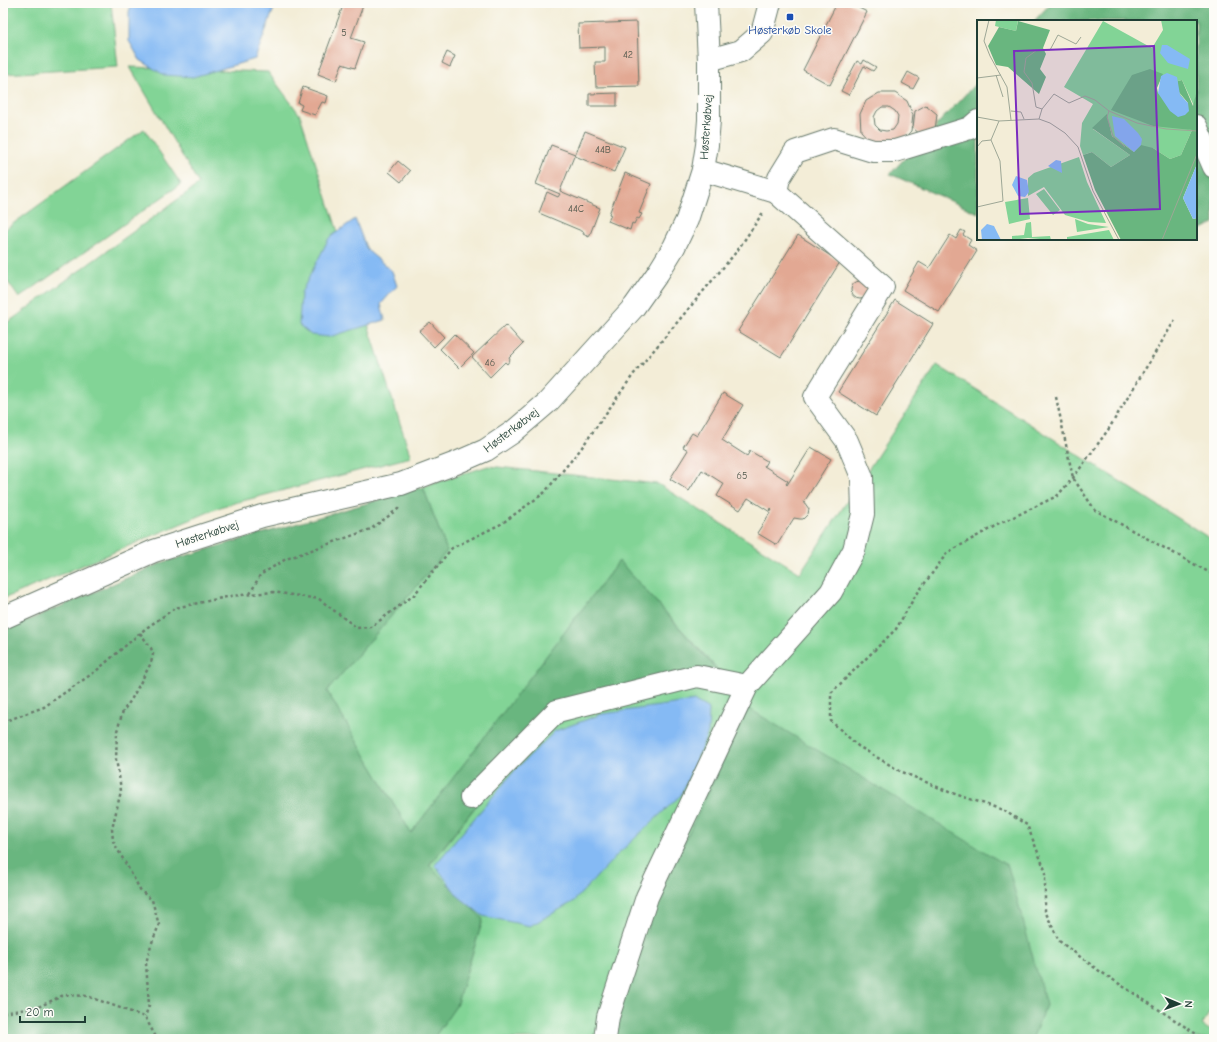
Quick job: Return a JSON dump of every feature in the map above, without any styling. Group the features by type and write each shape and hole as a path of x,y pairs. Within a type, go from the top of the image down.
{"street":[{"name":"Høsterkøbvej","path":"3,618 154,551 262,516 401,484 456,463 486,450 512,432 548,402 634,307 674,247 687,220 703,170 707,145 709,120 709,60 706,3"},
{"path":"709,60 741,51 762,33 770,3"},
{"path":"776,192 779,178 796,152 834,139 873,151 895,151 970,128 977,122"},
{"path":"1197,128 1214,167"},
{"path":"604,1039 608,1017 647,897 747,686 831,592 854,550 863,514 862,477 847,441 815,396 883,287 776,192 703,170"},
{"path":"471,798 557,711 697,676 747,686"}],"path":[{"path":"3,722 44,707 96,671 140,633 174,608 231,596 273,592 319,599 357,628 371,627 414,595 452,548 501,524 544,493 580,450 633,375 737,251 776,192"},
{"path":"1175,320 1108,430 1073,478 1057,496 995,526 947,553 914,598 896,629 831,692 831,721 858,746 900,771 949,792 1003,810 1027,825 1045,870 1045,911 1059,941 1098,970 1204,1039"},
{"path":"1056,397 1073,478 1095,510 1214,575"},
{"path":"250,594 260,576 286,559 371,529 398,509 410,480"},
{"path":"140,633 151,648 153,654 151,663 131,700 123,711 117,731 116,760 120,775 121,791 112,830 113,841 141,891 152,900 159,925 146,963 149,1005 145,1018"},
{"path":"3,1013 38,1007 64,995 87,996 145,1018 157,1039"}],"green space":[{"path":"3,3 111,3 118,67 3,74"},
{"path":"1051,3 1214,3 1214,223 1197,232 1197,20 1035,20"},
{"path":"130,67 268,72 300,115 411,457 223,506 3,599 3,326 199,184"},
{"path":"977,82 977,213 890,174"},
{"path":"144,129 181,184 19,298 3,275 3,231"},
{"path":"937,365 1214,541 1214,1005 1202,1025 1214,1033 1214,1039 1032,1039 1046,1005 615,1039 433,1039 456,1006 483,920 429,866 554,707 721,673 619,561 411,833 327,691 447,551 423,487 488,466 658,484 800,573"},
{"path":"423,487 447,551 327,691 411,833 619,561 721,674 554,707 429,865 483,919 456,1006 433,1039 3,1039 3,631 164,562"},
{"path":"748,708 1008,866 1046,1005 1032,1039 615,1039 618,1015 658,898"}],"water":[{"path":"131,3 276,3 255,59 193,77 164,75 140,60 129,41 129,12"},
{"path":"355,219 367,250 392,271 397,286 381,304 385,320 329,337 311,335 299,325 301,293 329,238"},
{"path":"695,701 709,709 708,733 681,795 618,854 573,902 530,926 483,916 458,896 435,865 516,769 555,731 602,714"}],"building":[{"path":"344,3 364,3 351,38 364,42 355,68 342,64 336,81 318,74"},
{"path":"837,3 849,3 867,12 830,85 803,70"},
{"path":"637,22 639,86 596,87 595,62 605,62 605,47 579,48 578,24"},
{"path":"447,52 455,56 450,67 442,63"},
{"path":"864,60 876,67 873,71 864,66 849,95 841,91 857,61 862,64"},
{"path":"908,72 919,78 913,89 902,83"},
{"path":"303,87 328,96 326,103 322,102 315,115 300,110 302,105 298,103"},
{"path":"617,93 617,106 589,106 589,94"},
{"path":"879,93 895,93 907,101 913,115 911,131 901,142 871,142 861,131 860,114 866,101","holes":["882,107 889,107 895,111 898,116 897,124 893,130 880,130 875,125 874,117 877,111"]},
{"path":"926,105 937,114 935,131 922,136 913,128 915,111"},
{"path":"585,131 625,147 614,172 575,156"},
{"path":"551,145 575,154 560,191 600,208 589,237 583,234 584,232 539,213 547,192 558,197 560,194 536,184"},
{"path":"398,161 410,171 401,182 389,172"},
{"path":"625,173 651,184 639,213 642,214 639,219 637,218 634,224 632,223 630,230 608,221 611,215 609,214"},
{"path":"961,230 965,232 963,235 971,240 968,245 977,251 939,312 903,290 919,262 929,268 950,235 956,239"},
{"path":"798,235 840,262 781,357 738,331"},
{"path":"860,281 866,284 869,290 866,296 860,299 854,296 851,290 854,284"},
{"path":"895,300 933,324 876,416 838,392"},
{"path":"430,322 444,337 434,347 419,331"},
{"path":"506,325 523,344 509,358 510,360 507,364 505,362 490,377 472,357"},
{"path":"454,334 474,353 459,368 440,349"},
{"path":"723,393 743,405 722,440 747,456 750,451 767,461 764,466 788,481 786,484 787,485 811,447 831,459 804,502 809,509 808,514 803,519 794,518 777,545 757,533 772,510 771,509 770,512 748,498 740,510 717,496 724,484 702,470 689,491 670,479 688,450 683,447 692,433 697,436"}],"place":[{"name":"Høsterkøb Skole","path":"790,17"}]}
